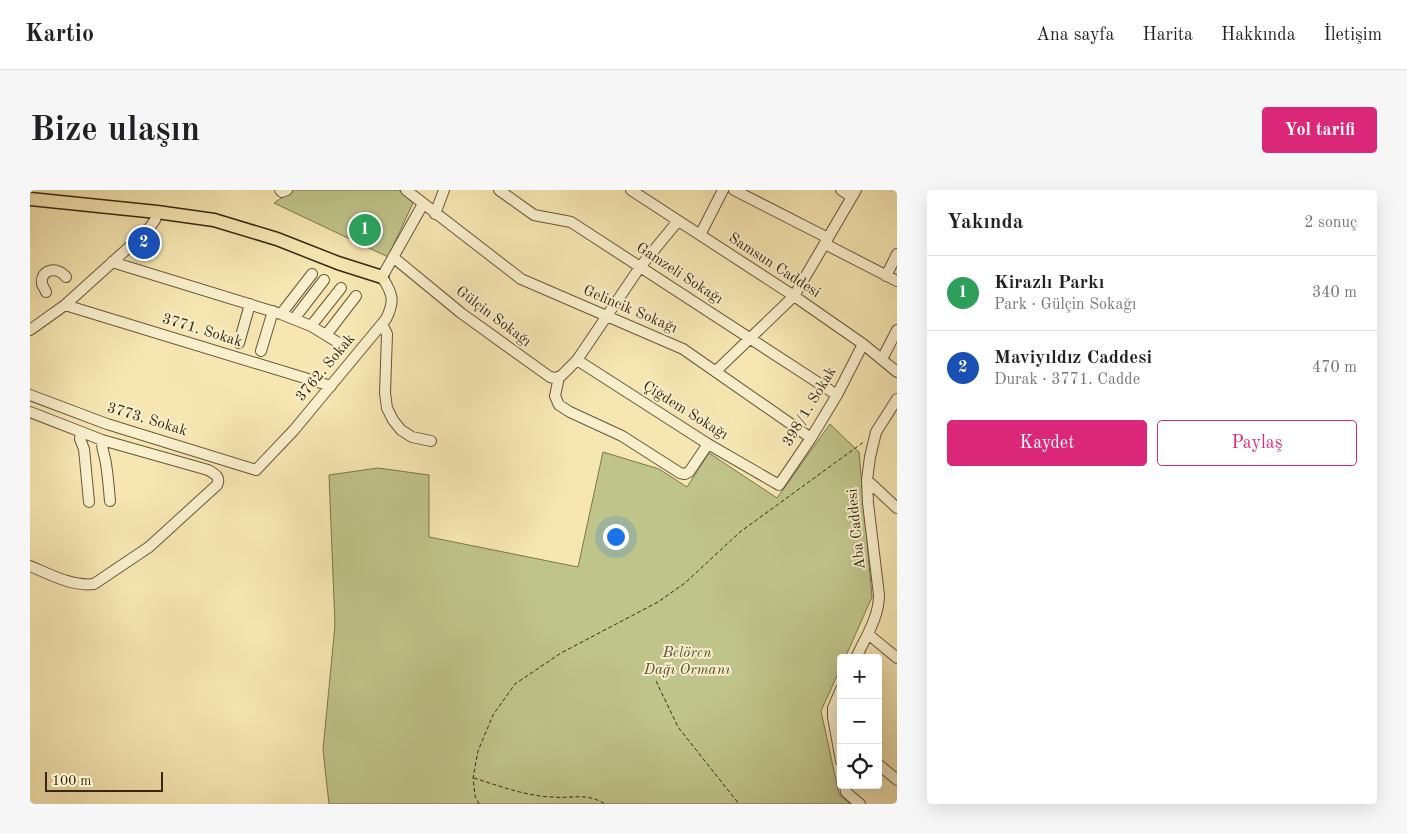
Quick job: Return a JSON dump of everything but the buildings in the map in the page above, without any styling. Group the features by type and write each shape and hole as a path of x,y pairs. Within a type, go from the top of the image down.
{"main road":[{"path":"30,198 214,220 277,238 338,263 382,277"}],"street":[{"path":"280,190 282,192 287,190"},
{"name":"Gelincik Sokağı","path":"406,190 523,280 683,349 811,438"},
{"path":"435,214 444,190"},
{"name":"Gamzeli Sokağı","path":"499,190 534,215 571,222 838,395"},
{"name":"Samsun Caddesi","path":"631,190 794,296 863,344 897,372"},
{"path":"700,235 722,190"},
{"path":"734,190 897,281"},
{"path":"716,371 794,296 854,194 841,190"},
{"path":"382,277 423,204"},
{"path":"30,330 65,305 148,230 155,220 157,212"},
{"path":"678,221 640,267 577,360 559,377 555,396 559,405 570,412 622,436 680,473 685,474 689,472 708,444"},
{"path":"886,276 897,254"},
{"name":"Gülçin Sokağı","path":"393,257 461,313 550,377 559,377"},
{"path":"112,262 277,312 311,326 342,345"},
{"path":"46,292 42,283 44,275 49,271 56,270 66,277"},
{"path":"261,351 277,312 312,274"},
{"name":"3762. Sokak","path":"256,470 294,430 386,319 391,309 392,299 389,288 382,277"},
{"path":"294,319 324,280"},
{"path":"311,326 341,288"},
{"path":"326,335 356,296"},
{"path":"239,343 250,304"},
{"name":"3771. Sokak","path":"65,305 331,386"},
{"path":"382,324 387,334 385,393 387,408 401,430 412,437 431,441"},
{"path":"882,359 897,330"},
{"name":"398/1. Sokak","path":"779,485 838,395 863,344"},
{"name":"Çiğdem Sokağı","path":"577,360 708,444 779,485"},
{"name":"3773. Sokak","path":"30,396 107,424 256,470"},
{"name":"Aba Caddesi","path":"858,654 877,614 879,605 868,503 867,480 870,457 876,432 897,398"},
{"path":"30,412 102,440 208,470 215,474 219,481 217,485 149,547 94,584 77,584 30,566"},
{"path":"81,432 80,439 84,449 89,502"},
{"path":"102,440 101,445 107,469 110,502"},
{"path":"867,480 897,508"},
{"path":"868,634 897,658"},
{"path":"837,698 833,708 837,725"},
{"path":"882,767 897,780"},
{"path":"846,789 846,792 860,804"}],"path":[{"path":"479,804 475,796 473,778 478,751 493,715 516,684 561,653 658,602 678,588 740,532 876,432"},
{"path":"656,681 678,726 739,804"},
{"path":"473,778 515,791 553,798 581,796 605,804"}],"green space":[{"path":"293,190 399,190 413,203 388,257 274,203"},
{"name":"Belören Dağı Ormanı","path":"830,424 859,452 872,597 847,654 837,654 837,676 821,711 837,789 839,794 850,804 329,804 323,750 335,625 329,475 378,468 429,475 429,537 578,567 603,452 659,469 687,487 709,453 777,498"}],"place":[{"name":"Kirazlı Parkı","path":"365,230"},
{"name":"Maviyıldız Caddesi","path":"144,243"}]}
